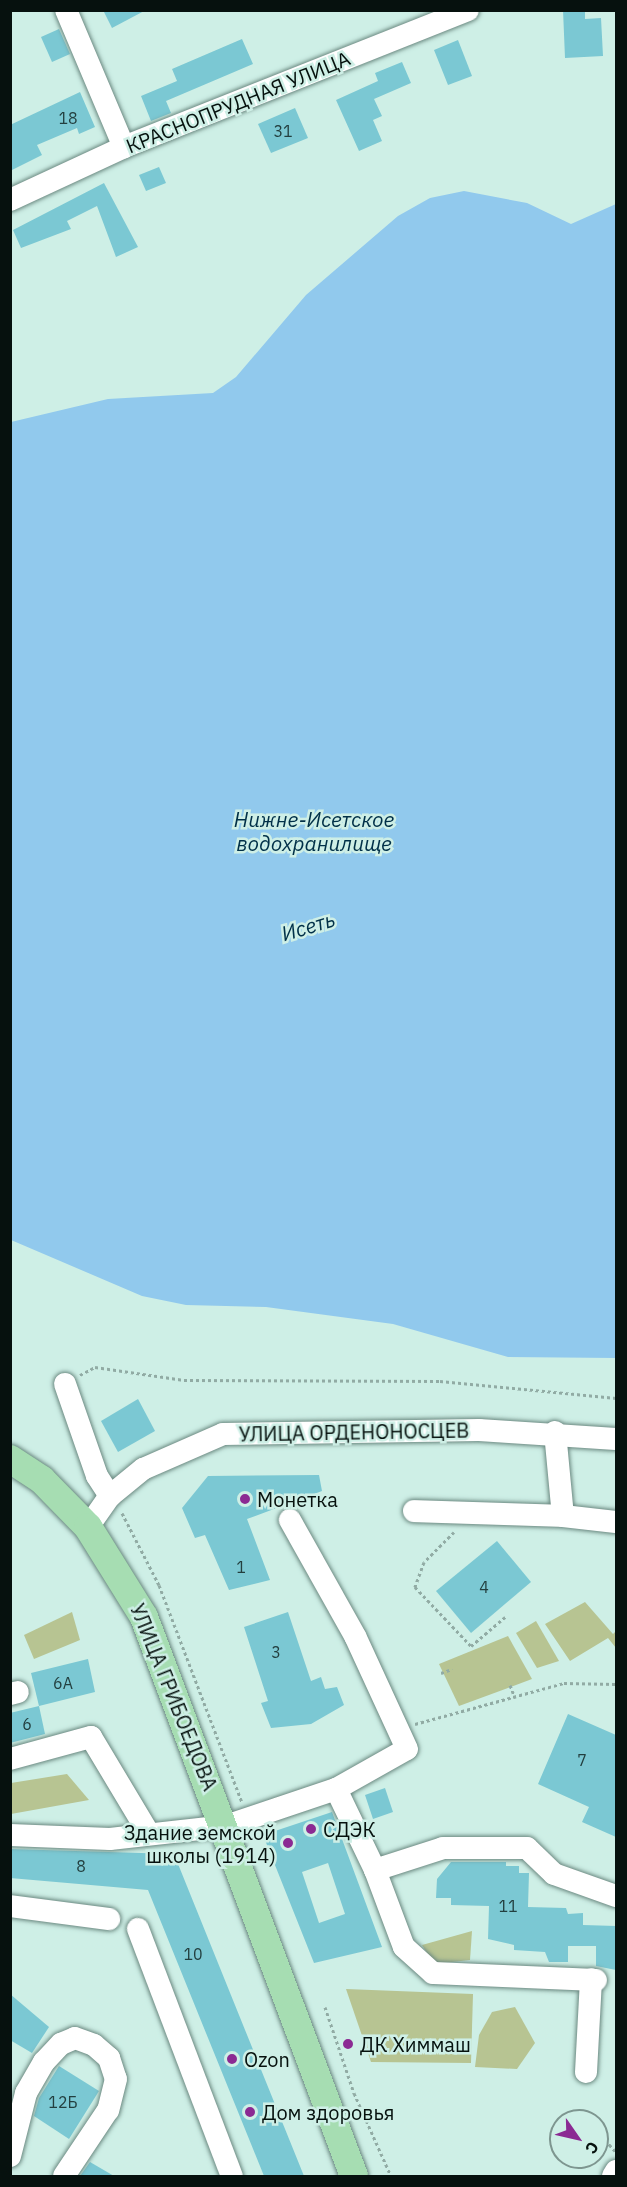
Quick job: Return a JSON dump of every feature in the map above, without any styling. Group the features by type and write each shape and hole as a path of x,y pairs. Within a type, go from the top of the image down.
{"main road":[{"name":"УЛИЦА ГРИБОЕДОВА","path":"10,1459 42,1480 88,1527 144,1617 225,1826 354,2176"}],"street":[{"path":"66,10 124,147"},
{"name":"КРАСНОПРУДНАЯ УЛИЦА","path":"10,200 124,147 468,10"},
{"path":"65,1384 96,1476 110,1496"},
{"path":"555,1432 563,1515"},
{"name":"УЛИЦА ОРДЕНОНОСЦЕВ","path":"88,1527 110,1496 143,1469 223,1434 555,1432 616,1439"},
{"path":"414,1511 563,1515 616,1522"},
{"path":"10,1834 110,1839 225,1826 336,1789 407,1749 355,1636 290,1520"},
{"path":"10,1759 91,1737 149,1834"},
{"path":"336,1789 375,1870 404,1947 433,1973 593,1980 586,2072"},
{"path":"375,1870 443,1848 527,1848 554,1874 616,1896"},
{"path":"10,1906 109,1919"},
{"path":"138,1929 232,2176"},
{"path":"10,2156 26,2092 44,2062 61,2044 75,2038 94,2045 109,2058 116,2079 108,2110 64,2176"},
{"path":"613,2176 616,2171"}],"path":[{"path":"65,1384 95,1367 184,1380 440,1381 616,1398"},
{"path":"454,1532 424,1562 415,1587 471,1646 505,1617"},
{"path":"441,1673 452,1669"},
{"path":"415,1724 579,1681 616,1684"},
{"path":"510,1685 514,1698"},
{"path":"325,2007 354,2093 391,2176"}],"green space":[{"path":"585,1602 613,1634 616,1631 616,1648 608,1638 570,1661 545,1624"},
{"path":"72,1612 80,1640 34,1659 24,1635"},
{"path":"536,1621 559,1661 537,1668 516,1633"},
{"path":"508,1636 532,1679 459,1706 439,1664"},
{"path":"67,1774 89,1800 11,1814 11,1783"},
{"path":"472,1931 470,1960 434,1964 422,1945"},
{"path":"346,1989 473,1994 471,2063 371,2062"},
{"path":"515,2007 535,2043 517,2069 475,2067 479,2035 492,2012"}],"water":[{"name":"Нижне-Исетское водохранилище","path":"464,191 527,203 571,224 616,204 616,1358 508,1357 393,1324 266,1307 186,1305 142,1296 11,1240 11,422 108,399 213,393 236,377 306,295 398,216 430,198"}],"building":[{"path":"103,10 146,10 112,28"},
{"path":"563,10 585,10 585,19 601,18 603,56 565,58"},
{"path":"59,29 70,54 52,62 41,37"},
{"path":"242,39 253,64 166,101 171,113 151,121 141,96 177,81 172,69"},
{"path":"458,40 472,76 448,85 434,50"},
{"path":"402,62 411,83 374,99 382,116 373,120 382,141 359,151 336,100 378,81 375,73"},
{"path":"80,92 95,127 79,134 77,128 37,145 42,155 10,171 10,125"},
{"path":"295,108 308,138 271,153 258,124"},
{"path":"159,167 166,183 146,191 139,175"},
{"path":"104,183 138,247 116,257 97,206 67,221 71,229 21,248 13,230"},
{"path":"138,1399 155,1431 118,1452 101,1421"},
{"name":"Монетка","path":"319,1475 322,1491 247,1519 270,1580 229,1590 205,1535 195,1538 182,1508 208,1476"},
{"path":"497,1541 531,1582 471,1633 436,1591"},
{"path":"288,1612 311,1681 321,1677 325,1689 337,1687 344,1705 311,1724 271,1728 261,1703 268,1701 244,1627"},
{"path":"88,1659 95,1692 39,1706 31,1673"},
{"path":"39,1706 45,1734 10,1743 10,1713"},
{"path":"568,1714 616,1735 616,1837 582,1822 589,1807 538,1784"},
{"path":"385,1788 393,1812 373,1819 365,1795"},
{"path":"332,1812 382,1947 314,1963 263,1835","holes":["328,1863 345,1914 319,1923 302,1872"]},
{"path":"10,1849 174,1854 304,2176 264,2176 148,1890 10,1878"},
{"path":"451,1862 506,1862 506,1866 519,1866 519,1873 529,1873 528,1907 566,1908 568,1914 583,1913 583,1925 616,1926 616,1970 596,1966 596,1946 568,1946 568,1962 549,1962 545,1952 514,1950 514,1945 488,1939 489,1906 451,1905 451,1898 436,1898 437,1879"},
{"path":"10,1994 49,2027 32,2053 10,2040"},
{"path":"59,2066 99,2091 69,2139 34,2116 39,2098"},
{"path":"90,2162 114,2176 80,2176"}],"place":[{"name":"Монетка","path":"245,1499"},
{"name":"СДЭК","path":"311,1829"},
{"name":"Здание земской школы (1914)","path":"288,1843"},
{"name":"ДК Химмаш","path":"348,2044"},
{"name":"Ozon","path":"232,2059"},
{"name":"Дом здоровья","path":"250,2112"}],"water label":[{"name":"Исеть","path":"308,926"}]}
